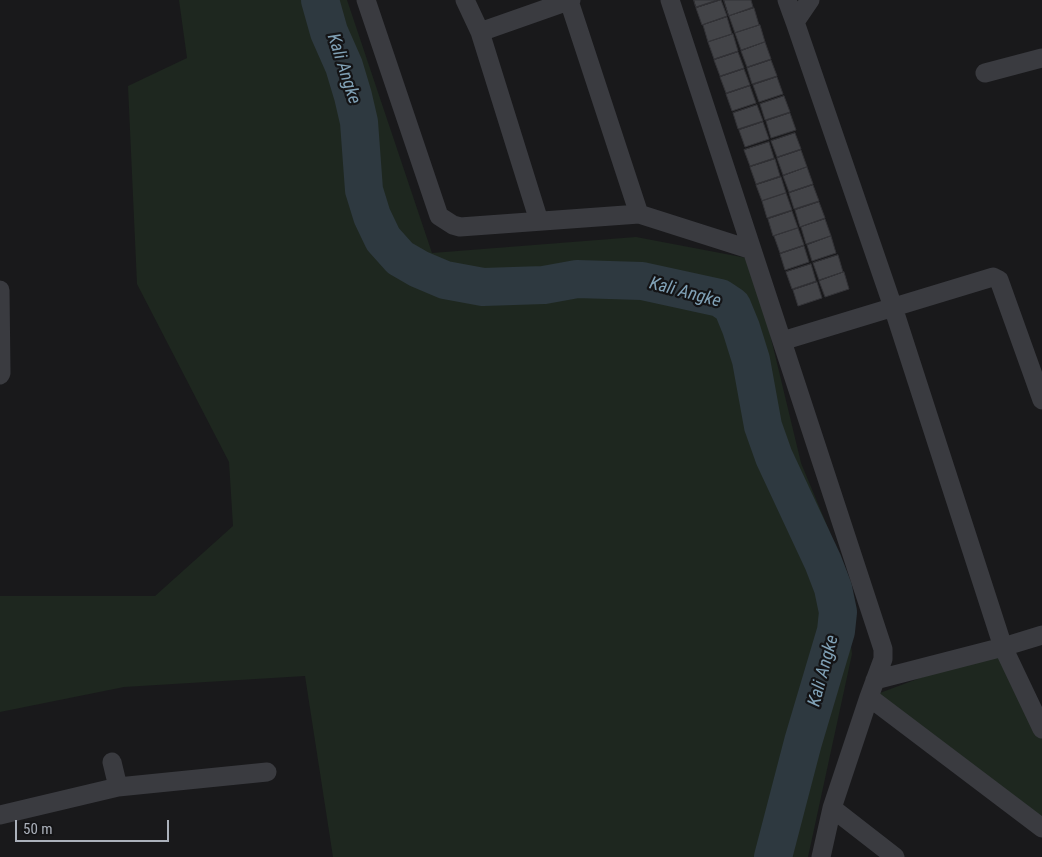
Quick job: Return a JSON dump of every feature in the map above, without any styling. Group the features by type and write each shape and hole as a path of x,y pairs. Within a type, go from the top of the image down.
{"street":[{"path":"366,0 439,216 460,227 639,214 752,250"},
{"path":"465,0 480,32 539,221"},
{"path":"480,32 570,0 639,214"},
{"path":"670,0 883,649 883,659 832,808 821,857"},
{"path":"787,0 893,307 1003,647 1042,729"},
{"path":"795,22 810,0"},
{"path":"984,73 1042,58"},
{"path":"782,341 993,277 999,280 1042,400"},
{"path":"0,290 0,375"},
{"path":"872,688 1042,635"},
{"path":"872,688 1042,828"},
{"path":"112,762 118,786"},
{"path":"0,815 118,786 267,772"},
{"path":"832,808 895,857"}],"shaded area":[{"path":"179,0 347,0 432,253 636,237 752,259 801,463 841,559 852,654 808,857 333,857 305,676 124,687 0,712 0,596 155,596 233,526 229,462 137,284 128,86 187,58"},
{"path":"1003,647 1042,738 1042,828 869,697"}],"building":[{"path":"694,0 717,0 696,7"},
{"path":"721,0 727,16 702,25 696,8"},
{"path":"724,0 751,0 753,7 729,16"},
{"path":"754,8 759,25 735,33 729,16"},
{"path":"727,17 732,34 708,42 703,25"},
{"path":"760,25 765,42 741,50 735,33"},
{"path":"733,34 738,51 714,59 708,42"},
{"path":"765,42 771,59 747,67 741,51"},
{"path":"738,52 744,68 720,76 714,60"},
{"path":"771,60 777,76 752,84 747,68"},
{"path":"744,69 750,85 726,93 720,77"},
{"path":"777,77 783,94 759,102 753,85"},
{"path":"750,86 756,103 732,111 726,94"},
{"path":"784,96 790,112 765,120 760,104"},
{"path":"757,105 763,121 738,129 733,113"},
{"path":"790,113 796,130 771,138 766,121"},
{"path":"763,122 769,139 745,147 739,130"},
{"path":"795,133 801,149 777,157 771,141"},
{"path":"769,142 774,158 750,166 744,150"},
{"path":"801,150 807,167 783,175 777,158"},
{"path":"775,159 780,176 756,184 750,167"},
{"path":"807,167 813,184 789,192 783,176"},
{"path":"781,177 786,193 762,201 756,185"},
{"path":"813,185 819,201 794,209 789,193"},
{"path":"786,193 792,210 767,218 762,201"},
{"path":"819,202 825,218 800,227 795,210"},
{"path":"792,211 798,228 773,236 768,219"},
{"path":"825,219 831,236 806,244 801,227"},
{"path":"798,228 804,245 780,253 774,236"},
{"path":"831,236 836,253 812,261 807,245"},
{"path":"804,246 809,262 785,270 780,254"},
{"path":"838,255 843,272 819,280 813,263"},
{"path":"811,264 816,281 792,289 786,272"},
{"path":"844,272 849,289 825,297 819,281"},
{"path":"817,282 822,298 798,306 793,290"}],"waterway":[{"name":"Kali Angke","path":"320,0 329,32 344,66 353,96 359,122 364,190 372,216 383,239 400,258 419,269 445,280 483,287 544,285 577,279 642,281 720,298 732,306 751,360 763,426 774,457 823,562 833,588 838,612 836,631 803,742 773,857"}]}
